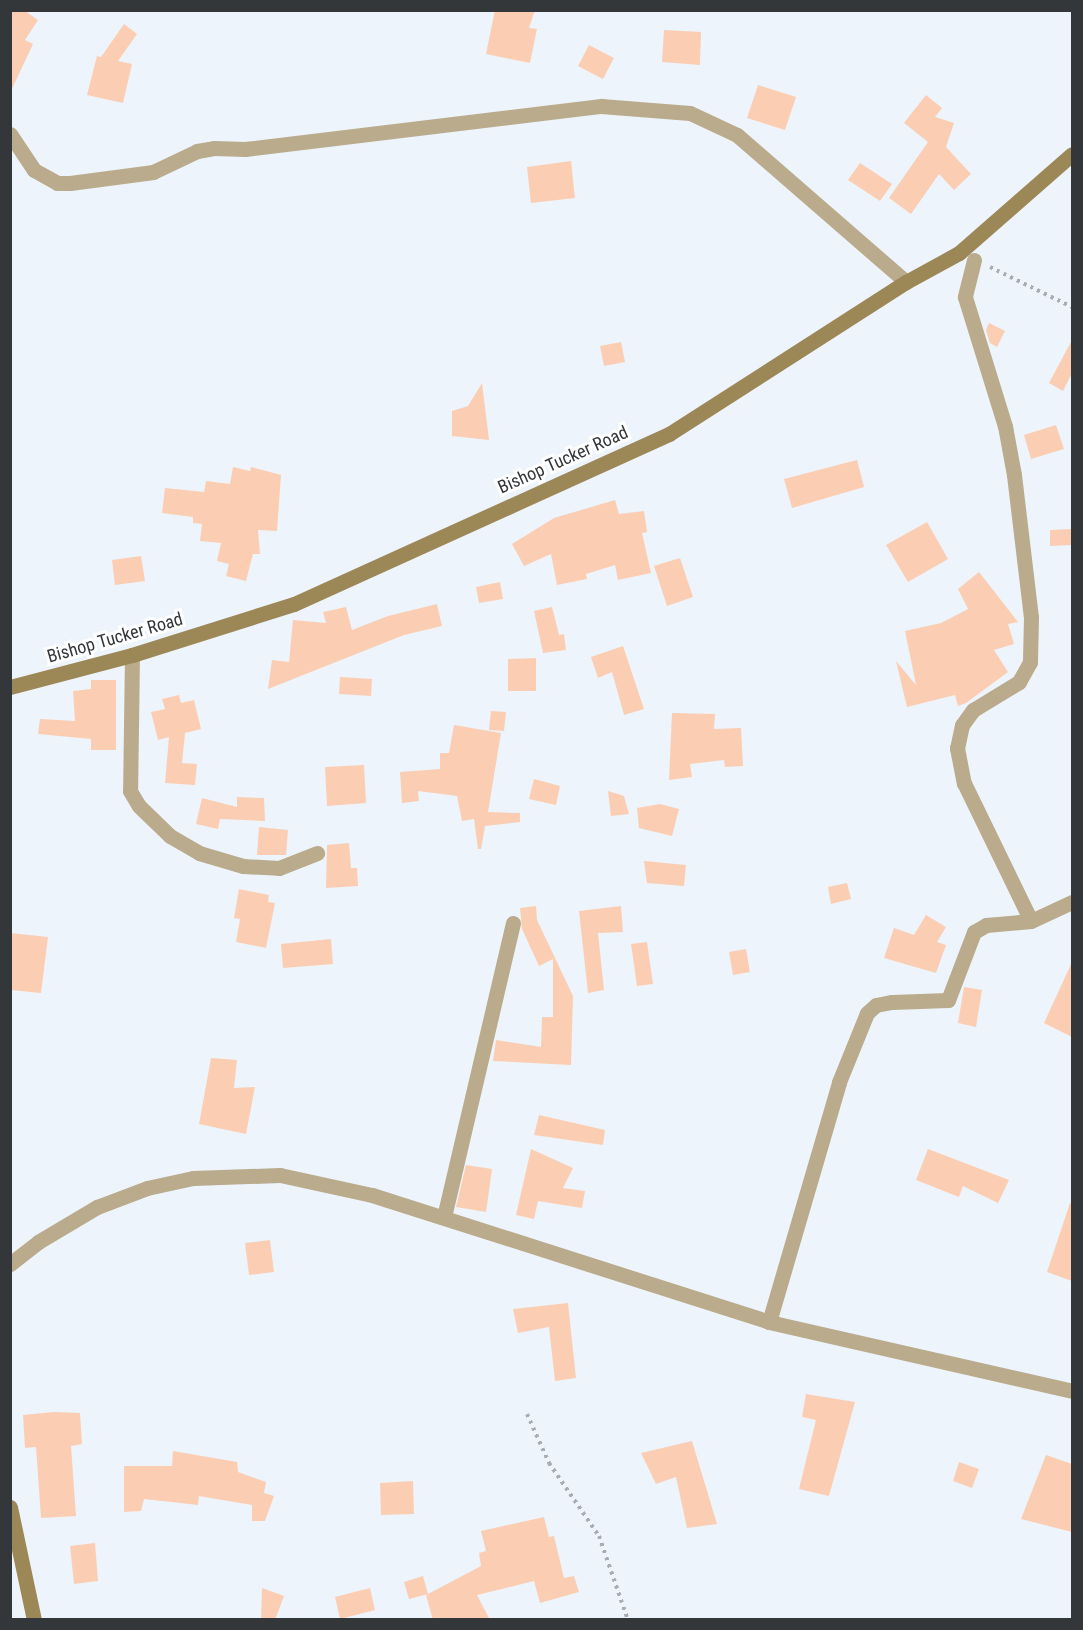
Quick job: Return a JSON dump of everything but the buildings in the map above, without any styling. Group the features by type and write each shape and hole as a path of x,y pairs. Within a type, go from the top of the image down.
{"main road":[{"name":"Bishop Tucker Road","path":"10,687 132,655 294,604 669,434 906,282 959,253 1072,154"},
{"path":"10,1507 34,1620"}],"street":[{"path":"10,134 34,170 57,183 70,183 153,172 196,151 214,148 245,149 601,105 690,113 737,135 906,282"},
{"path":"974,260 965,297 1005,426 1014,476 1030,607 1030,662 1019,682 973,710 962,725 957,748 964,783 1031,921"},
{"path":"132,655 130,792 140,806 170,836 199,853 243,866 279,868 317,853"},
{"path":"769,1322 839,1082 867,1013 876,1005 892,1002 948,1000 974,932 986,925 1031,921 1072,902"},
{"path":"444,1217 513,923"},
{"path":"10,1264 38,1242 97,1206 147,1188 193,1178 280,1175 325,1182 444,1217 769,1322 1072,1391"}],"path":[{"path":"974,260 1072,307"},
{"path":"527,1414 549,1463 599,1536 628,1620"}]}
